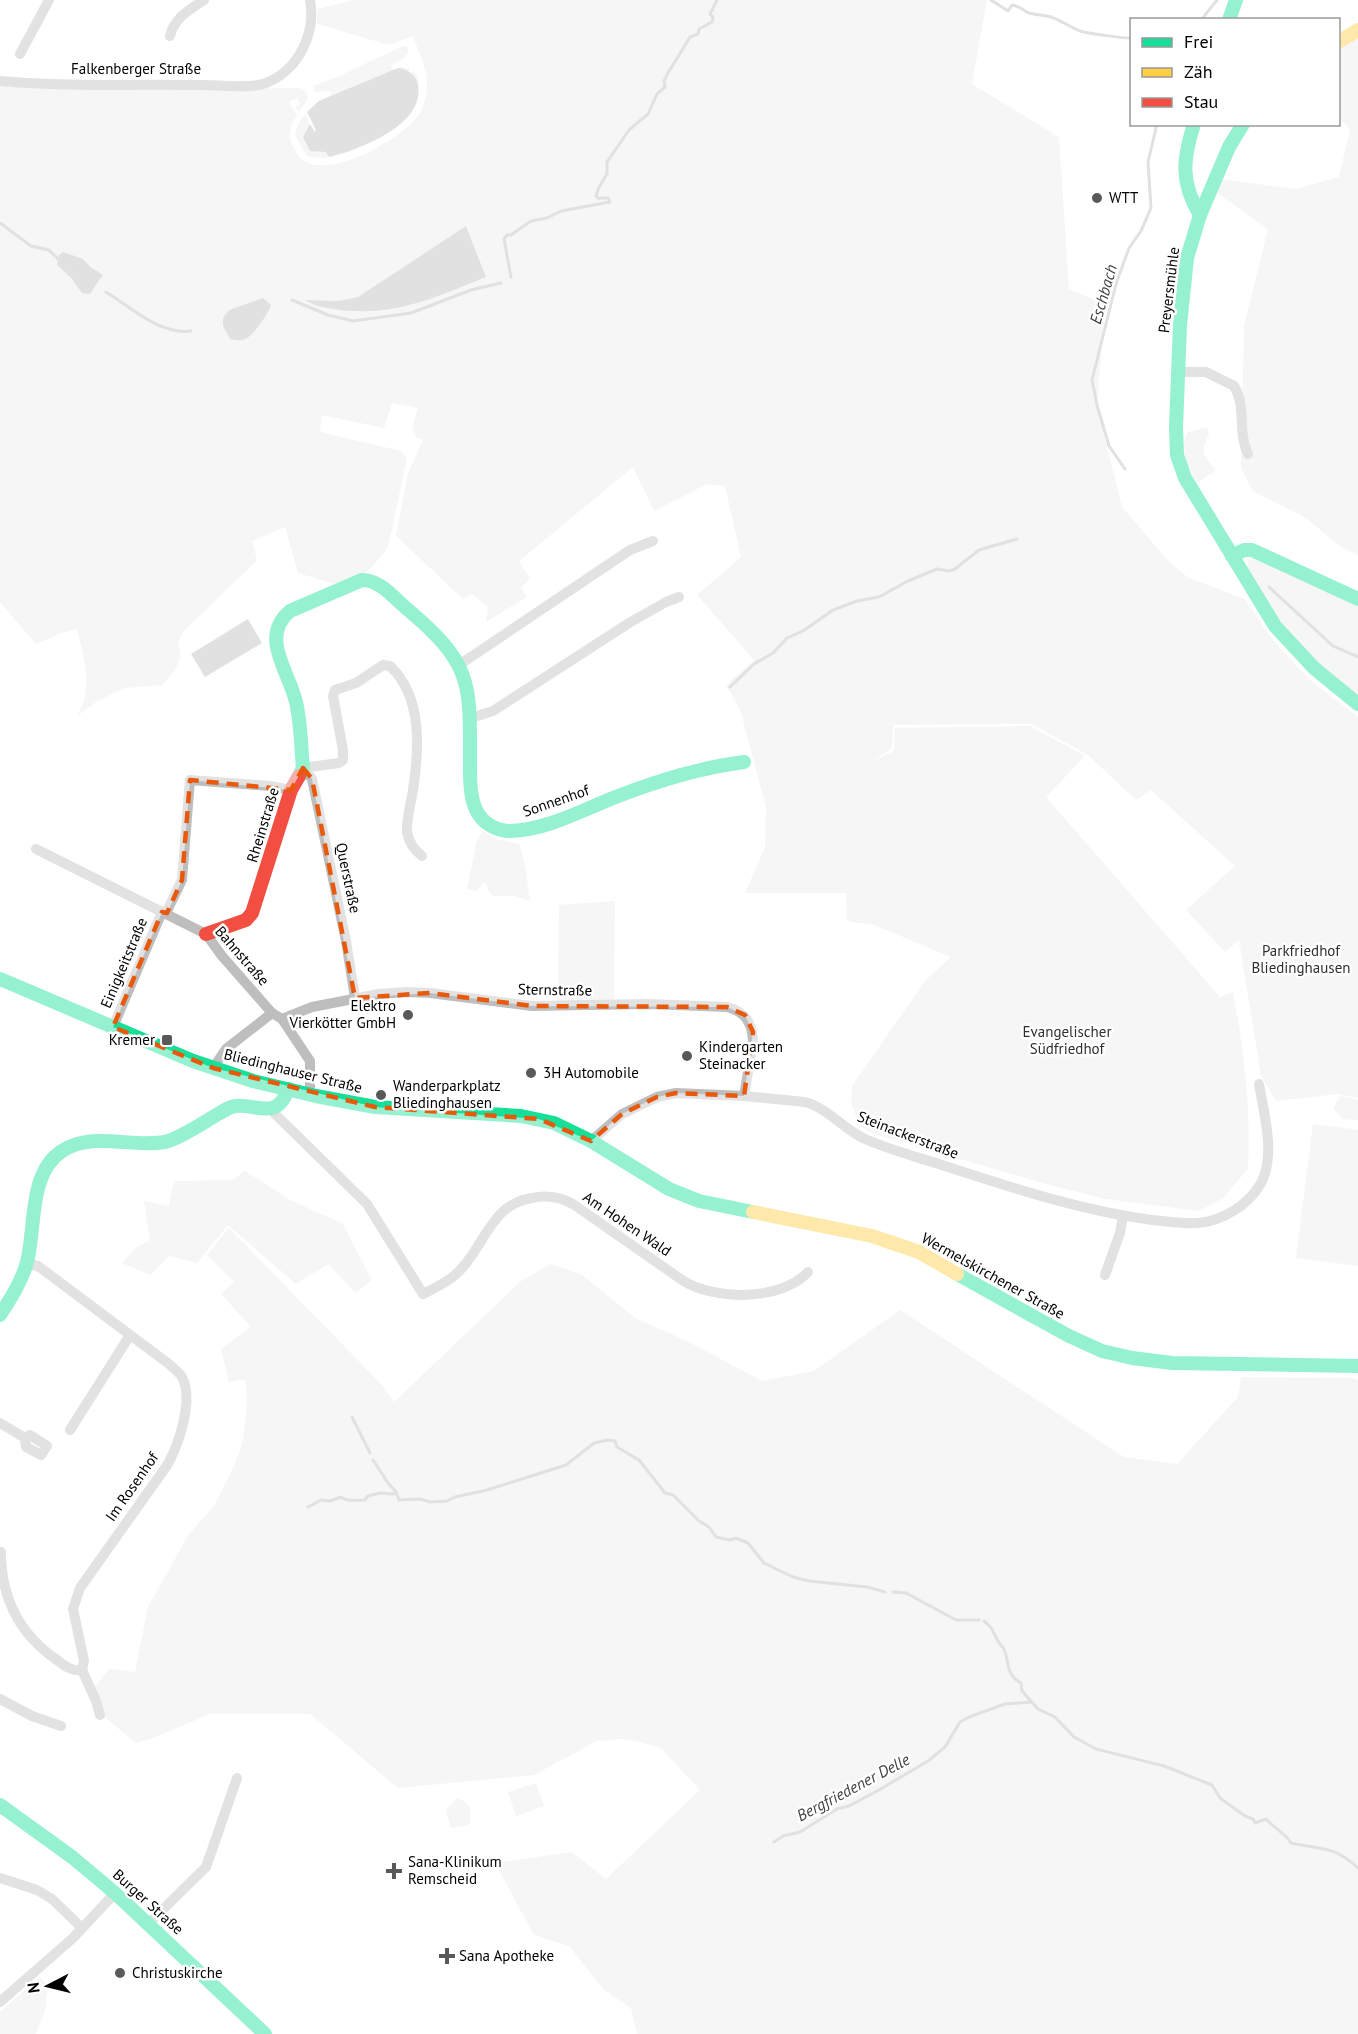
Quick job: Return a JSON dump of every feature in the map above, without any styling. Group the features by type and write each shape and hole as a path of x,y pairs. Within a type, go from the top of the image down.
{"main road":[{"path":"1230,18 1236,0"},
{"path":"1340,41 1358,30"},
{"path":"1193,126 1185,156 1184,177 1189,196 1200,215"},
{"name":"Preyersmühle","path":"1232,556 1185,478 1180,466 1176,440 1178,372 1187,258 1200,215 1229,147 1242,126"},
{"path":"1358,599 1252,550 1245,550 1232,556 1284,638 1321,675 1358,704"},
{"name":"Sonnenhof","path":"303,768 296,702 277,649 277,627 290,611 362,580 370,580 378,584 432,633 459,665 465,679 471,718 472,804 483,822 491,827 505,831 534,828 671,778 706,768 744,762"},
{"name":"Rheinstraße","path":"206,934 246,920 252,913 291,790 303,768"},
{"name":"Bliedinghauser Straße","path":"0,979 213,1068 288,1089 375,1107 539,1119 565,1128 591,1142"},
{"path":"0,1315 19,1284 27,1264 39,1184 47,1167 64,1150 80,1143 104,1140 165,1142 184,1134 233,1106 267,1110 279,1106 288,1089"},
{"name":"Wermelskirchener Straße","path":"591,1142 669,1189 699,1201 872,1236 919,1252 1069,1336 1102,1351 1132,1358 1172,1363 1358,1366"},
{"name":"Burger Straße","path":"0,1805 72,1857 116,1893 265,2034"}],"street":[{"path":"20,54 49,0"},
{"path":"170,36 172,26 178,18 204,0"},
{"name":"Falkenberger Straße","path":"0,81 50,84 259,84 270,81 292,65 303,48 311,25 310,0"},
{"path":"1178,372 1206,372 1234,386 1241,404 1241,431 1248,454"},
{"path":"459,665 630,550 653,541"},
{"path":"471,718 493,711 629,623 679,597"},
{"path":"303,768 339,763 344,760 333,696 335,690 356,683 388,664 408,693 414,713 417,759 407,828 410,843 422,856"},
{"name":"Querstraße","path":"303,768 312,779 351,968 355,998"},
{"name":"Einigkeitstraße","path":"113,1027 164,912 183,880 190,780 270,786 291,790"},
{"name":"Bahnstraße","path":"36,849 206,934 222,956 277,1016 310,1061 310,1095"},
{"name":"Sternstraße","path":"213,1068 226,1049 277,1016 387,993 419,993 532,1006 658,1004 727,1006 745,1015 753,1032 744,1096"},
{"name":"Steinackerstraße","path":"591,1142 622,1114 657,1097 676,1093 744,1096 815,1105 846,1128 876,1142 978,1177 1124,1216 1199,1223 1230,1212 1253,1195 1266,1171 1268,1145 1259,1084"},
{"name":"Am Hohen Wald","path":"272,1109 367,1204 423,1293 439,1286 461,1270 499,1214 509,1205 536,1197 555,1197 573,1204 690,1285 699,1288 718,1292 765,1293 782,1289 801,1279 808,1272"},
{"path":"1105,1275 1124,1216"},
{"name":"Im Rosenhof","path":"27,1264 38,1266 169,1364 182,1377 186,1398 181,1433 168,1464 76,1595 73,1610 84,1661 82,1670 100,1715"},
{"path":"70,1430 130,1335"},
{"path":"0,1423 24,1438"},
{"path":"2,1552 1,1567 6,1594 20,1624 37,1645 54,1658 70,1669 82,1670"},
{"path":"0,1700 32,1716 61,1726"},
{"path":"148,1924 206,1867 237,1778"},
{"path":"0,1878 37,1890 52,1899 82,1928"},
{"path":"0,2002 52,1957 116,1893"}],"highlighted area":[{"path":"303,768 312,779 355,998 430,993 532,1006 727,1007 745,1015 753,1032 744,1096 676,1093 657,1097 622,1114 591,1141 539,1119 375,1107 213,1068 113,1027 162,912 167,913 182,880 190,780 291,790"}],"green space":[{"path":"354,0 987,0 972,84 1059,137 1069,289 1105,304 1097,406 1122,507 1171,564 1189,578 1245,599 1272,639 1312,682 1358,717 1358,1098 1338,1094 1276,1101 1261,1076 1239,940 1225,952 1186,910 1235,866 1151,790 1136,800 1088,755 1031,724 893,725 892,748 873,761 894,751 895,728 1030,726 1085,756 1046,797 1220,997 1233,992 1246,1080 1248,1169 1223,1198 1199,1211 1106,1199 1046,1184 874,1134 860,1126 851,1103 852,1086 925,981 951,957 874,925 847,920 846,893 745,893 765,847 766,807 740,709 726,685 754,660 697,595 741,557 725,486 707,484 654,511 633,467 519,561 530,579 521,588 527,597 486,622 488,607 472,594 463,599 396,536 408,473 423,440 416,437 412,427 418,408 392,403 384,428 322,415 320,432 401,451 407,458 389,543 384,553 361,576 335,584 298,573 285,527 252,541 257,560 183,632 178,642 179,661 162,685 124,688 96,702 77,716 85,695 86,674 77,629 36,644 0,602 0,85 152,89 300,88 306,91 308,99 299,112 295,107 300,104 297,98 289,102 297,115 290,132 292,144 299,156 306,162 319,165 334,164 367,153 398,135 410,125 422,109 427,82 425,69 413,36 389,45 317,24 317,9","holes":["466,226 486,277 440,295 394,309 348,311 306,300 339,301 358,297","83,259 103,275 95,288 82,293 57,265","269,313 230,339 223,326"]},
{"path":"1358,36 1358,555 1341,547 1306,518 1253,491 1241,468 1244,326 1268,229 1216,192 1221,179 1295,189 1339,177 1350,129 1340,119 1340,47"},
{"path":"403,46 407,47 409,52 403,59 391,65 392,70 400,67 409,69 408,71 411,73 413,71 418,78 415,105 404,119 379,138 348,153 318,158 306,155 295,135 298,124 305,114 310,124 303,137 310,150 326,152 307,112 331,93 329,91 315,92 313,86"},
{"path":"1207,427 1209,434 1204,446 1204,454 1216,470 1197,483 1184,451 1185,438 1188,432"},
{"path":"1253,557 1358,604 1358,696 1306,652 1275,614 1247,570 1248,561"},
{"path":"483,831 496,839 520,844 530,901 515,896 493,896 486,883 483,883 477,891 467,889 477,840"},
{"path":"615,901 614,1003 558,1002 559,905"},
{"path":"1340,1096 1358,1100 1358,1120 1343,1119 1333,1108"},
{"path":"1313,1124 1358,1130 1358,1266 1296,1258"},
{"path":"245,1171 292,1201 342,1223 372,1280 356,1293 328,1264 296,1284 228,1225 197,1263 169,1256 150,1275 122,1263 134,1249 150,1240 144,1201 169,1206 174,1181 232,1180"},
{"path":"229,1228 382,1385 394,1402 521,1281 550,1264 581,1274 635,1318 687,1341 762,1381 814,1371 900,1310 1124,1457 1177,1464 1238,1397 1241,1377 1351,1378 1358,1380 1358,2034 637,2034 631,2008 604,1990 569,1946 534,1935 495,1863 572,1852 606,1879 700,1790 661,1748 622,1739 597,1741 534,1775 398,1788 310,1714 210,1714 136,1743 102,1715 94,1687 110,1669 135,1672 148,1607 189,1534 215,1505 242,1445 247,1400 245,1379 229,1382 221,1349 251,1327 221,1294 234,1282 207,1255"},
{"path":"536,1783 544,1806 516,1816 508,1792"},
{"path":"457,1798 468,1805 469,1825 451,1828 446,1810"},
{"path":"40,1977 48,1985 45,2011 36,2034 0,2034 0,2012"}],"shaded area":[{"path":"398,68 411,73 418,85 417,100 401,124 372,142 329,157 326,152 310,151 303,137 310,124 315,132 316,130 307,112 319,101"},
{"path":"466,226 486,277 415,304 379,311 340,310 317,306 305,300 339,301 358,297"},
{"path":"63,252 83,259 103,275 90,294 82,293 57,265 59,255"},
{"path":"263,298 271,305 256,329 245,339 230,339 223,326 223,318 229,310"},
{"path":"248,619 262,643 205,677 191,654"}],"waterway":[{"path":"511,277 504,239 507,235 511,235 531,221 547,218 561,211 610,202 608,198 596,196 607,174 607,162 629,130 648,114 657,94 665,87 664,81 668,73 690,37 698,34 699,29 712,22 713,17 710,14 717,0"},
{"path":"991,0 1008,11 1012,5 1029,13 1054,18 1080,31 1130,38"},
{"name":"Eschbach","path":"1203,18 1217,0"},
{"name":"Eschbach","path":"1125,469 1109,446 1092,380 1116,284 1129,248 1141,231 1151,208 1148,162 1157,126"},
{"path":"0,223 31,246 49,250 60,261"},
{"path":"292,300 328,315 353,321 411,313 471,290 501,283"},
{"path":"106,292 157,325 168,329 191,331"},
{"path":"730,687 754,664 773,653 787,638 803,631 833,610 857,601 879,597 908,581 937,569 949,571 955,569 979,550 1017,539"},
{"name":"Eschbach","path":"1269,587 1333,646 1358,657"},
{"path":"352,1417 370,1453"},
{"path":"373,1460 396,1492 399,1500 447,1501 566,1465 594,1443 615,1441 617,1447 639,1460 665,1493 673,1495 699,1521 709,1527 716,1537 730,1540 736,1538 748,1543 764,1563 793,1577 809,1581 867,1587 885,1592"},
{"path":"308,1507 321,1500 330,1501 341,1497 349,1500 365,1500 368,1496 396,1492"},
{"path":"893,1592 906,1593 956,1620 979,1620"},
{"path":"984,1621 1004,1649 1010,1672 1021,1683 1022,1691 1038,1709 1055,1717 1074,1737 1096,1749 1164,1766 1212,1785 1220,1798 1253,1819 1255,1823 1266,1819 1291,1843 1334,1852 1358,1868"},
{"name":"Bergfriedener Delle","path":"774,1842 783,1836 800,1832 837,1809 849,1806 928,1761 945,1747 960,1722 969,1717 1005,1704 1031,1702"}],"traffic: fast":[{"path":"1230,18 1236,0"},
{"path":"1193,126 1187,148 1185,170 1189,192 1200,215"},
{"path":"1242,126 1229,147 1200,215 1187,258 1180,325 1177,455 1185,478 1275,626 1314,668 1358,704"},
{"path":"1232,556 1244,550 1252,550 1358,599"},
{"path":"299,776 303,768 299,718 296,702 279,655 276,643 277,632 281,621 290,611 362,580 375,583 391,594 445,645 456,661 464,677 468,695 472,798 479,815 493,827 510,831 537,827 661,781 744,762"},
{"path":"0,979 193,1061 253,1081 375,1107 521,1116 554,1123 591,1141 669,1189 699,1201 753,1212"},
{"path":"0,1315 25,1269 30,1248 35,1202 43,1173 62,1151 86,1142 165,1142 233,1107 272,1108 284,1099 288,1089"},
{"path":"957,1274 1069,1336 1102,1351 1132,1358 1172,1363 1358,1366"},
{"path":"0,1805 72,1857 115,1893 265,2034"}],"traffic: slow":[{"path":"1340,41 1358,30"},
{"path":"753,1212 872,1236 919,1252 957,1274"}],"traffic: jam":[{"path":"206,934 246,920 252,913 291,790 299,776"}],"place":[{"name":"WTT","path":"1097,198"},
{"name":"Elektro Vierkötter GmbH","path":"408,1015"},
{"name":"Kremer","path":"167,1040"},
{"name":"Kindergarten Steinacker","path":"687,1056"},
{"name":"3H Automobile","path":"531,1073"},
{"name":"Wanderparkplatz Bliedinghausen","path":"381,1095"},
{"name":"Sana-Klinikum Remscheid","path":"394,1871"},
{"name":"Sana Apotheke","path":"447,1956"},
{"name":"Christuskirche","path":"120,1973"}],"park label":[{"name":"Parkfriedhof Bliedinghausen","path":"1301,960"},
{"name":"Evangelischer Südfriedhof","path":"1067,1040"}]}
